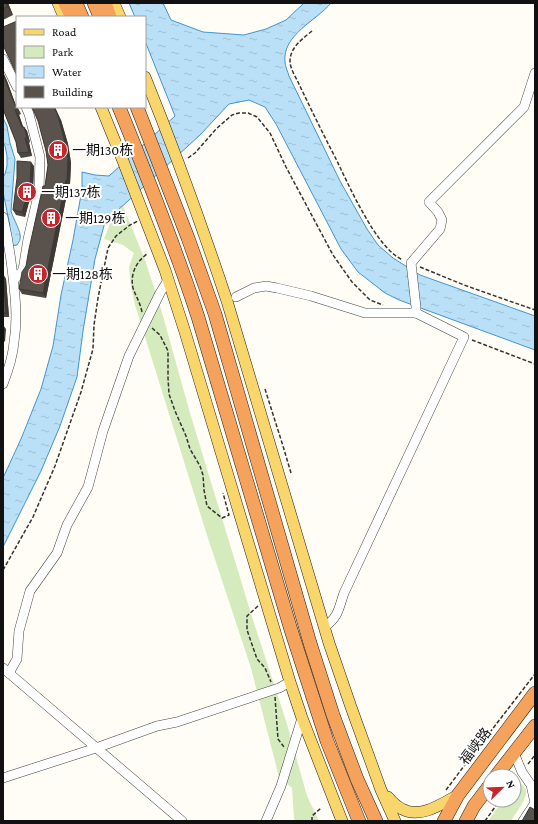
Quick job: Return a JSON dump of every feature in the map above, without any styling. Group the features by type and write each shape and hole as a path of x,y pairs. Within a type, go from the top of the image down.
{"highway":[{"path":"66,3 72,16"},
{"path":"76,3 82,16"},
{"path":"94,3 100,16"},
{"path":"105,3 110,16"},
{"path":"116,108 136,149"},
{"path":"119,108 183,270 291,630 327,741 359,821"},
{"path":"138,108 215,314 310,643 333,715 357,779 376,821"},
{"name":"福峡路","path":"444,821 458,795 535,693"},
{"path":"502,768 535,726"},
{"path":"466,821 482,795"}],"main road":[{"path":"58,3 64,16"},
{"path":"114,3 120,16"},
{"path":"146,80 177,158 227,301 350,707 381,790 395,821"},
{"path":"101,108 168,280 290,682 302,718 342,821"},
{"path":"381,790 397,806 403,810 411,812 437,807 458,795"}],"street":[{"path":"3,59 16,85"},
{"path":"416,310 411,265 440,229 442,220 438,212 429,202 524,107 535,73"},
{"path":"14,280 23,270 28,238 39,191 40,157 26,108"},
{"path":"3,384 14,343 16,318 14,280 10,249 4,222"},
{"path":"168,280 160,292 129,356 103,431 88,487 67,525 57,553 30,591 19,631 16,659 6,671 182,821"},
{"path":"236,297 254,288 266,286 311,296 365,313 416,310 464,337 344,594 337,615 325,627"},
{"path":"3,778 96,748 157,726 177,722 274,690 290,682"},
{"path":"266,821 281,786 302,718"},
{"path":"514,753 520,768"},
{"path":"522,772 531,785 535,803 523,821"}],"path":[{"path":"312,32 299,42 291,52 290,63 356,200 375,233 388,249 400,259 411,265 535,310"},
{"path":"188,158 195,153 216,129 232,115 248,113 257,116 270,133 286,167 333,255 352,282 370,300 389,307"},
{"path":"3,570 36,510 81,392 93,349 94,325 98,298 108,248 116,236 130,225 144,217"},
{"path":"147,254 136,265 132,276 133,288 141,304 142,317 160,335 168,351 169,394 190,449 200,466 203,475 207,506 222,518 229,516"},
{"path":"464,337 535,364"},
{"path":"265,389 291,473"},
{"path":"265,599 247,616 247,630 257,659 265,668 274,690 278,739 285,748 291,752"},
{"path":"445,793 535,674"},
{"path":"522,772 535,755"},
{"path":"312,821 312,816 321,808"},
{"path":"485,821 494,808"}],"green space":[{"path":"123,206 145,260 161,309 190,413 252,617 287,724 307,796 319,821 295,821 292,788 279,777 251,668 206,532 135,305 129,267 134,253 123,245 104,239 111,221"},
{"path":"522,785 526,790 522,803"},
{"path":"497,808 519,808 511,821 488,821"}],"water":[{"path":"129,3 163,3 171,20 203,32 244,35 266,29 286,20 304,3 331,3 325,10 294,36 286,52 285,64 289,76 340,181 367,229 378,245 393,258 420,275 535,316 535,350 399,300 385,293 358,272 341,249 276,124 265,107 249,100 229,104 200,135 105,222 95,259 77,377 60,426 41,471 3,547 3,478 21,439 41,389 53,346 61,295 82,189 82,172 109,176 175,116 146,44 146,16 135,16"},
{"path":"3,118 7,126 15,159 11,211 19,229 20,240 17,245 3,247 3,229 10,226 3,192 3,177 7,166 7,156 3,142"}],"building":[{"path":"3,3 6,3 7,7 3,9"},
{"path":"16,21 16,73 3,45 3,27"},
{"path":"3,74 17,109 15,110 22,127 24,127 29,152 18,153 16,142 3,109"},
{"path":"32,108 54,108 58,116 68,158 67,180 43,293 19,289 22,272 26,266 43,186 45,186 48,165 38,121"},
{"path":"17,161 31,162 30,186 22,212 13,210 17,178"},
{"path":"3,274 6,313 3,313"},
{"path":"530,807 535,810 535,821 522,821"}],"place":[{"name":"一期130栋","path":"58,150"},
{"name":"一期137栋","path":"27,192"},
{"name":"一期129栋","path":"51,218"},
{"name":"一期128栋","path":"38,274"}]}
